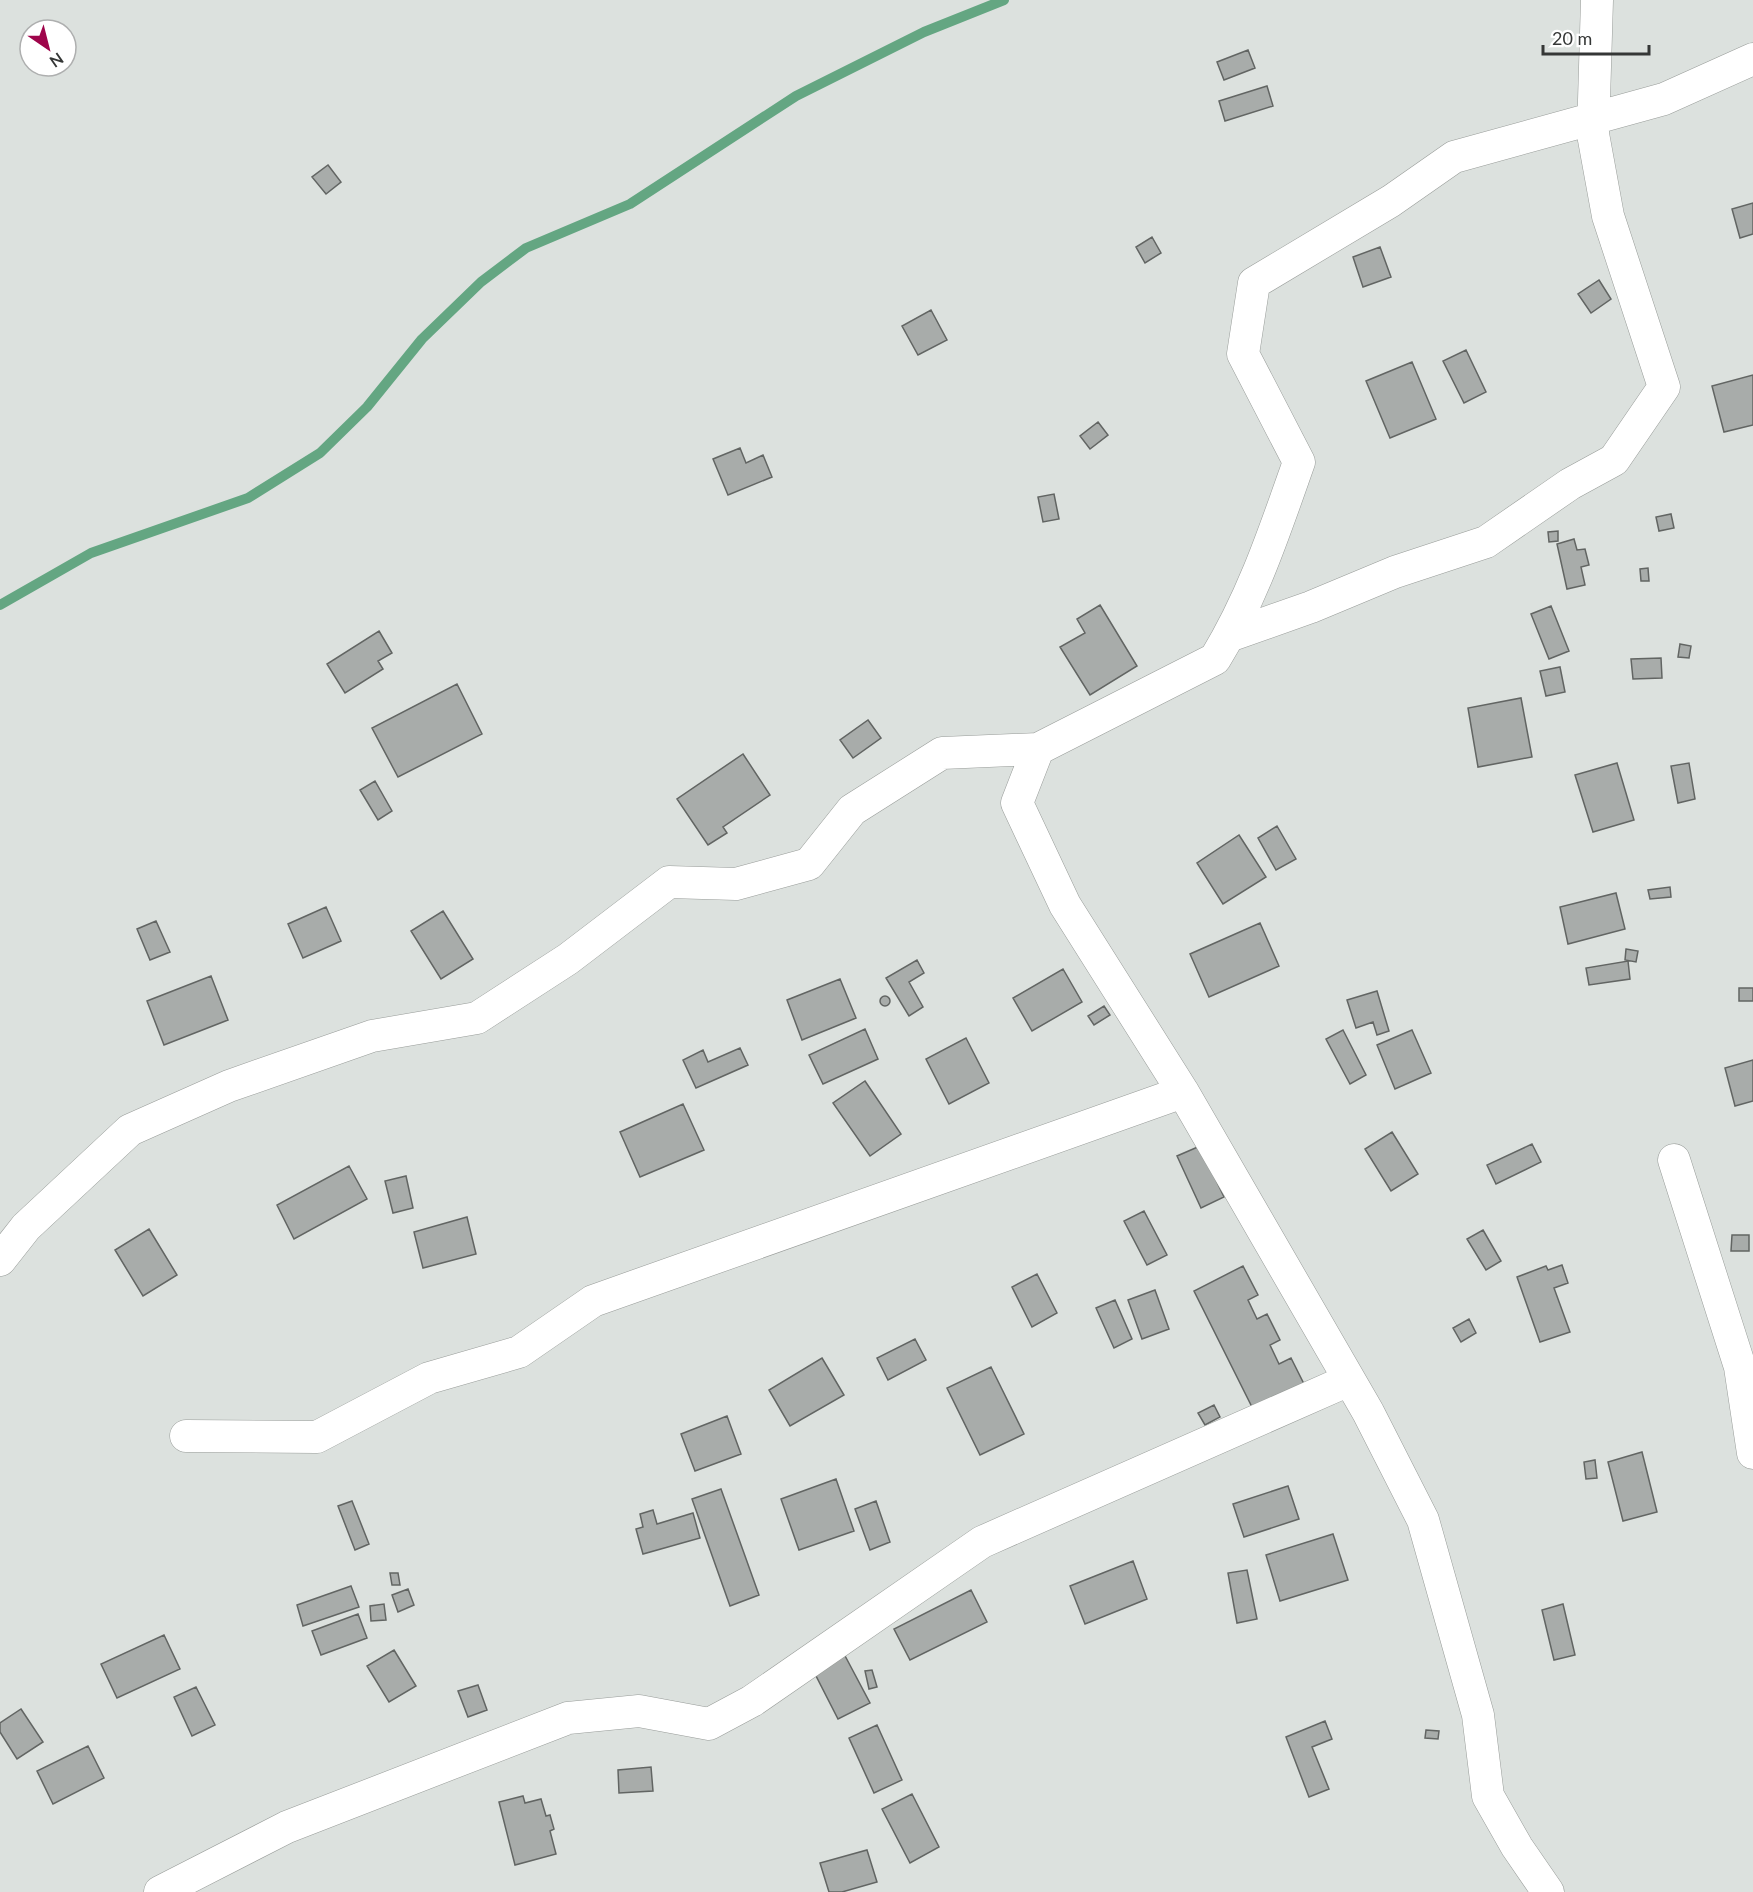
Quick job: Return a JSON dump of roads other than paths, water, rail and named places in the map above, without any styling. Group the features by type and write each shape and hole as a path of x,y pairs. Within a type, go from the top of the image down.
{"street":[{"path":"1229,636 1311,607 1395,572 1486,542 1570,484 1614,460 1664,387 1608,216 1593,134 1597,0"},
{"path":"0,1260 27,1227 130,1130 229,1086 372,1036 477,1018 568,959 669,882 736,884 808,864 852,810 942,753 1038,749 1215,659 1229,636 1260,572 1299,462 1243,354 1254,283 1391,201 1454,157 1664,99 1753,59"},
{"path":"1038,749 1017,803 1065,905 1183,1092 1349,1380 1423,1520 1478,1715 1488,1796 1517,1847 1548,1892"},
{"path":"186,1436 317,1437 429,1378 519,1352 593,1301 1183,1092"},
{"path":"1674,1160 1740,1367 1753,1453"},
{"path":"160,1892 287,1827 568,1718 639,1711 709,1724 752,1701 982,1542 1349,1380"}],"waterway":[{"path":"0,605 91,553 248,498 320,453 367,407 422,339 481,282 526,248 630,204 796,96 924,32 1004,0"}]}
